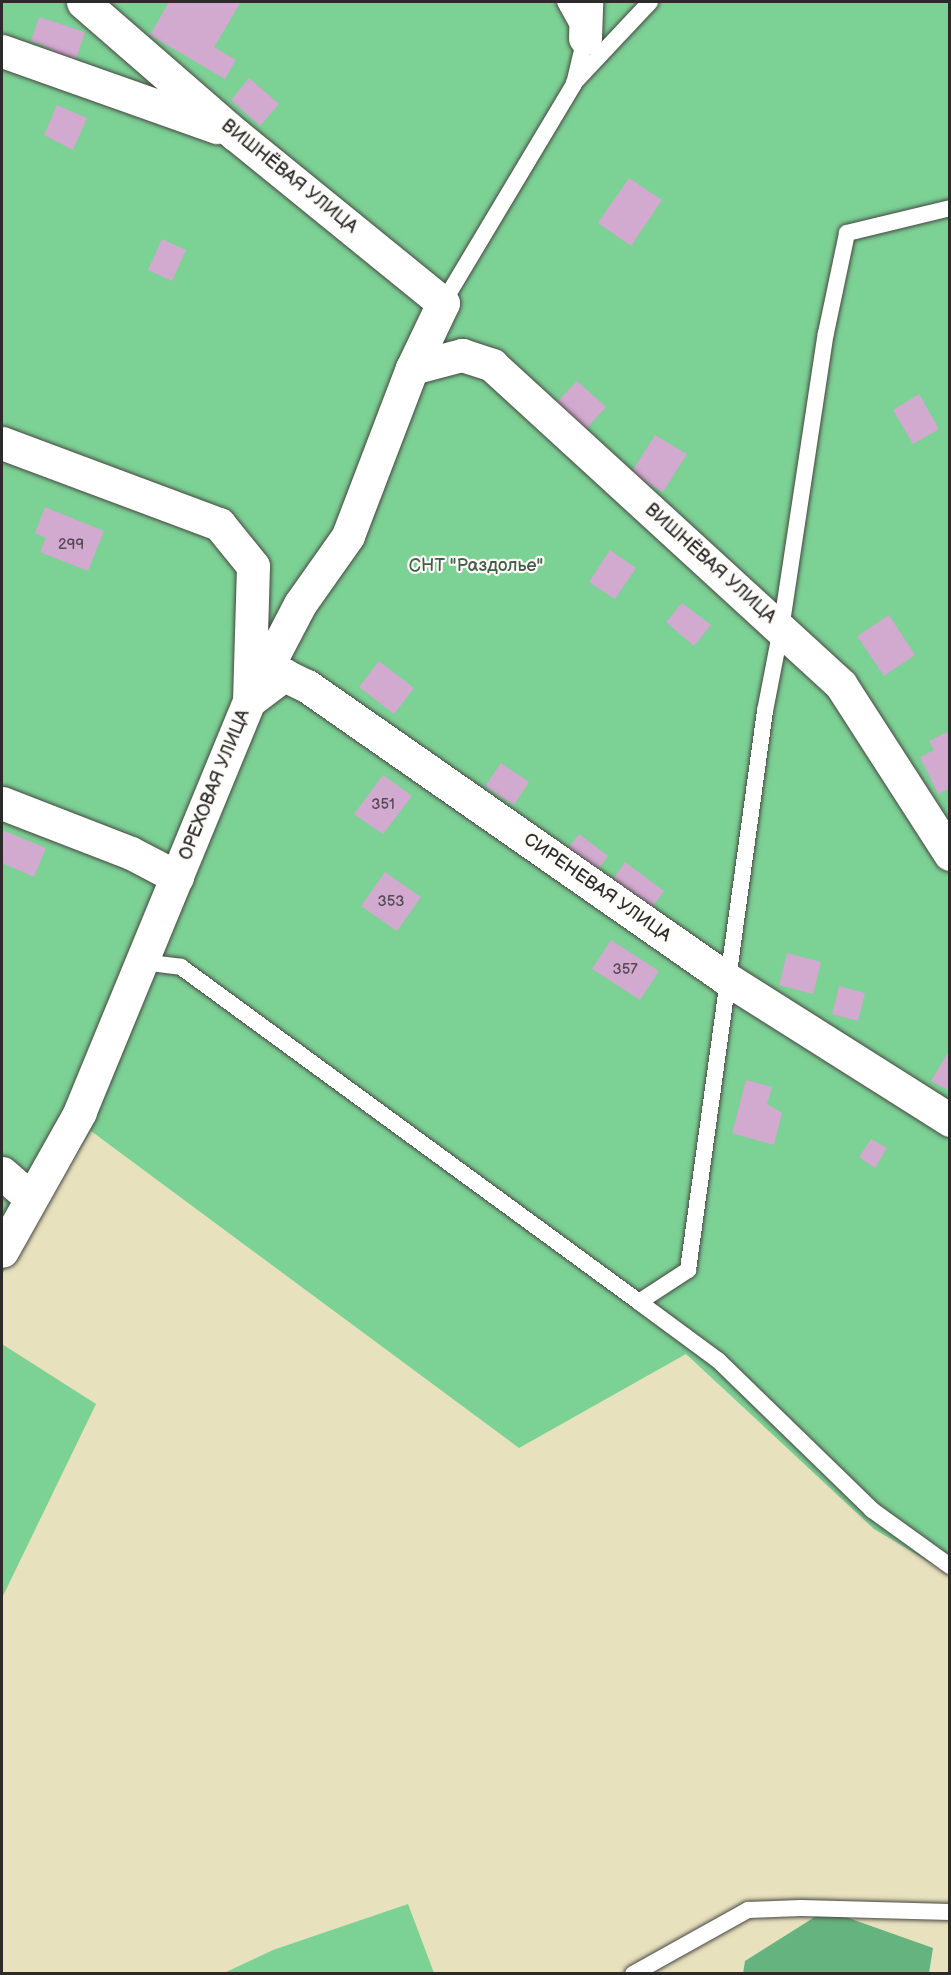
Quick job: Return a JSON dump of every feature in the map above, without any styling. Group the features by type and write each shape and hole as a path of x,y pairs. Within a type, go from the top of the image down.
{"street":[{"name":"ВИШНЁВАЯ УЛИЦА","path":"83,2 235,134 443,303"},
{"path":"585,38 586,2"},
{"path":"2,51 235,134"},
{"path":"249,701 300,604 348,536 412,368 443,303"},
{"name":"ВИШНЁВАЯ УЛИЦА","path":"412,368 462,355 492,365 841,685 950,854"},
{"name":"ОРЕХОВАЯ УЛИЦА","path":"2,443 219,524 253,566 249,701 80,1112 2,1251"},
{"name":"СИРЕНЕВАЯ УЛИЦА","path":"249,701 284,675 308,686 727,979 950,1120"},
{"path":"2,803 131,853 177,877"},
{"path":"2,1173 32,1198"}],"lane":[{"path":"564,2 585,38 574,84"},
{"path":"443,303 574,84 650,2"},
{"path":"639,1302 688,1270 765,711 782,629 826,333 847,233 950,208"},
{"path":"142,962 181,967 718,1361 873,1510 950,1566"},
{"path":"633,1974 748,1910 801,1908 950,1912"}],"green space":[{"name":"СНТ \"Раздолье\"","path":"2,2 949,2 949,1574 874,1529 686,1354 519,1448 91,1131 2,1274"},
{"path":"2,1344 96,1404 2,1598"},
{"path":"408,1904 434,1973 224,1973 273,1950"},
{"path":"826,1910 933,1948 929,1973 743,1974 745,1961"}],"building":[{"path":"169,2 241,2 214,47 236,60 225,79 150,35"},
{"path":"39,17 85,32 74,65 49,57 51,48 31,41"},
{"path":"249,78 279,104 260,126 231,100"},
{"path":"57,105 87,118 73,150 44,135"},
{"path":"629,178 662,200 631,246 598,223"},
{"path":"162,239 186,250 172,281 148,270"},
{"path":"577,381 606,407 584,431 555,404"},
{"path":"919,394 939,429 913,444 893,410"},
{"path":"655,435 687,454 663,492 631,473"},
{"path":"45,507 104,531 88,571 40,552 46,538 35,533"},
{"path":"610,550 636,568 615,599 589,582"},
{"path":"682,603 711,625 694,646 666,622"},
{"path":"889,615 915,655 884,676 857,636"},
{"path":"379,661 414,688 394,714 359,687"},
{"path":"947,732 950,737 950,788 938,794 920,757 934,750 929,741"},
{"path":"501,763 529,782 514,805 485,786"},
{"path":"383,775 412,796 383,834 354,814"},
{"path":"2,830 46,848 34,877 2,863"},
{"path":"579,834 608,856 596,872 567,850"},
{"path":"625,862 664,891 648,913 609,885"},
{"path":"385,872 421,897 397,931 361,906"},
{"path":"611,940 659,971 640,1000 592,969"},
{"path":"787,953 821,962 813,994 779,985"},
{"path":"839,986 865,993 858,1021 832,1014"},
{"path":"950,1049 950,1091 931,1081"},
{"path":"746,1080 772,1087 767,1104 782,1113 774,1145 732,1133"},
{"path":"871,1139 887,1148 875,1168 859,1157"}]}
